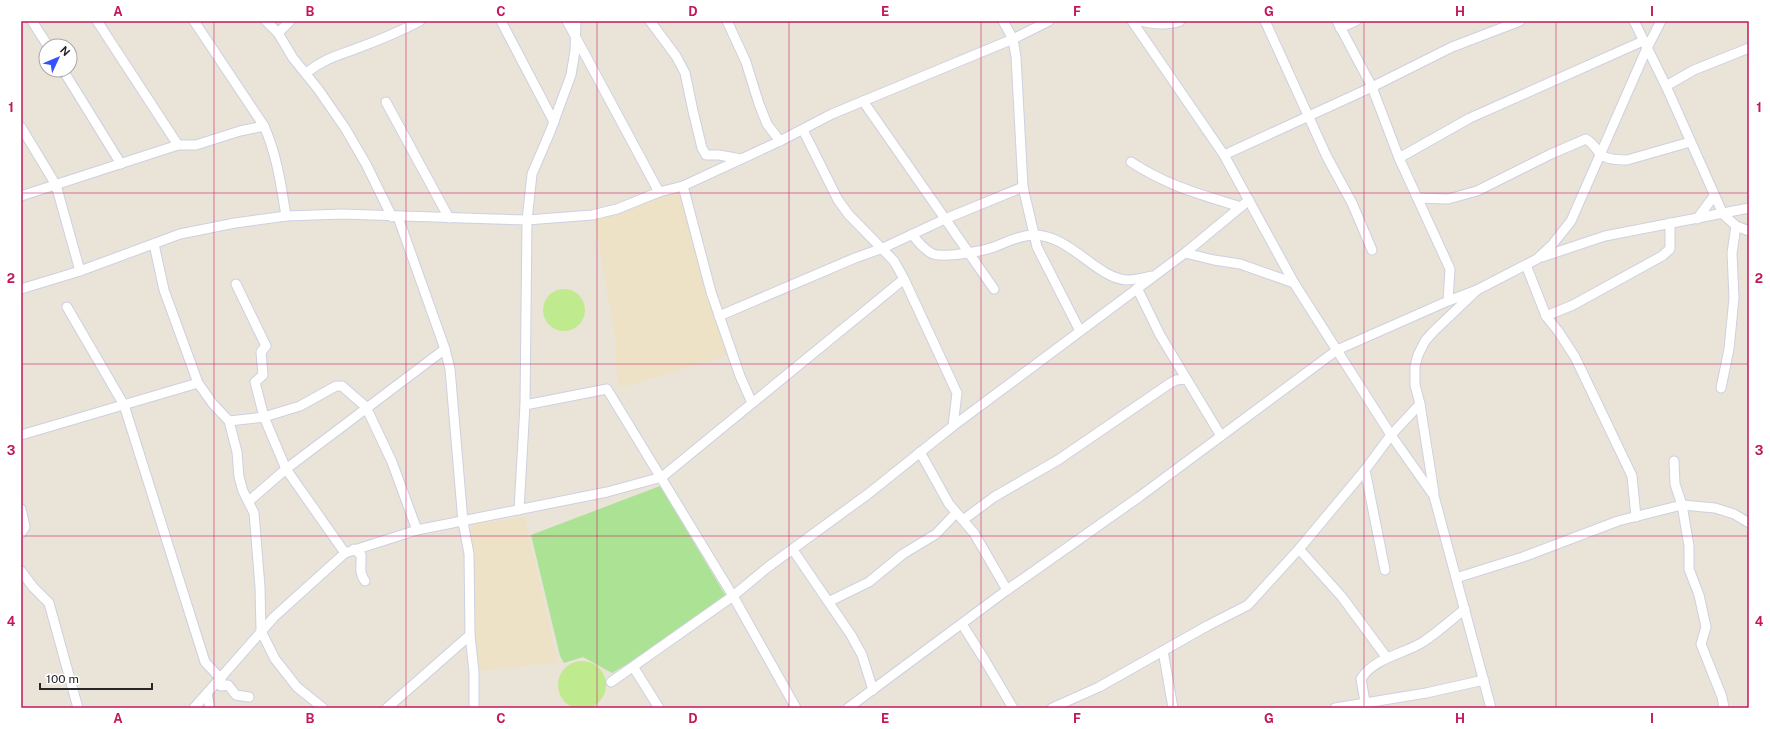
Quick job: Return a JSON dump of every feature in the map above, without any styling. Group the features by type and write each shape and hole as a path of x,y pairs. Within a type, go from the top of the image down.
{"street":[{"path":"32,21 43,38"},
{"path":"97,21 178,145"},
{"path":"194,21 264,126 272,144 278,166 286,216"},
{"path":"266,21 278,33 293,58 306,73 345,128 395,217 445,349 450,369 463,522 469,554 470,634 474,672 474,708"},
{"path":"278,33 290,21"},
{"path":"306,73 319,62 332,56 354,50 420,21"},
{"path":"501,21 554,122"},
{"path":"567,21 660,192"},
{"path":"519,510 525,405 527,220 532,174 554,122 571,75 575,51 574,34 576,21"},
{"path":"650,21 676,56 685,73 702,148 706,155 719,155 742,159"},
{"path":"727,21 746,62 759,104 768,124 780,141"},
{"path":"1003,21 1013,39 1016,56 1023,187 1034,235 1037,246 1080,331"},
{"path":"21,289 80,271 180,234 201,229 286,216 342,214 395,217 527,220 592,215 617,209 660,192 683,186 803,130 832,114 1013,39 1049,21"},
{"path":"1132,21 1224,155 1250,200 1294,283 1391,435 1434,496"},
{"path":"1140,21 1160,24 1173,24 1180,21"},
{"path":"1265,21 1307,115 1352,203 1372,250"},
{"path":"1356,21 1339,24 1372,87 1399,158 1450,269 1448,301"},
{"path":"1224,155 1260,139 1307,115 1372,87 1452,46 1520,21"},
{"path":"1634,21 1666,86 1723,214 1736,226 1749,231"},
{"path":"1537,259 1552,246 1571,221 1645,44 1661,21"},
{"path":"1399,158 1470,118 1645,44"},
{"path":"1666,86 1694,70 1749,48"},
{"path":"68,78 121,164"},
{"path":"863,101 969,251 994,289"},
{"path":"386,102 449,218"},
{"path":"21,196 178,145 196,145 240,131 264,126"},
{"path":"21,127 56,185 80,271"},
{"path":"803,130 838,200 849,215 883,248 894,261 904,279 957,393 954,426"},
{"path":"1418,198 1448,199 1477,191 1551,154 1586,139 1592,143 1600,154 1616,160 1627,160 1690,142"},
{"path":"1131,162 1160,179 1180,188 1241,207"},
{"path":"683,186 711,292 752,404"},
{"path":"720,316 855,258 883,248 945,219 1023,187"},
{"path":"1697,219 1714,196"},
{"path":"612,682 634,668 733,596 768,567 793,550 954,426 1185,253 1225,218 1250,200"},
{"path":"848,708 1008,590 1139,497 1337,350 1448,301 1477,290 1537,259 1605,236 1749,208"},
{"path":"1546,316 1573,305 1662,256 1670,248 1670,224"},
{"path":"1720,388 1729,349 1734,298 1732,253 1736,226"},
{"path":"912,234 921,245 932,254 950,256 969,251 976,251 1016,238 1034,235 1055,240 1109,274 1126,280 1154,276"},
{"path":"154,244 164,290 198,383 213,404 229,421 237,452 239,477 243,491 254,513 257,536 261,631 276,659 297,687 323,708"},
{"path":"1185,253 1240,264 1294,283"},
{"path":"1526,265 1546,316 1575,357 1632,476 1636,517"},
{"path":"194,708 261,631 345,553 417,530 607,492 662,477 904,279"},
{"path":"236,284 266,346 261,352 263,375 255,382 264,417 286,469 345,553"},
{"path":"1137,288 1160,335 1221,436"},
{"path":"1477,290 1434,331 1425,342 1418,355 1415,366 1415,385 1420,404 1434,496 1484,680 1489,707"},
{"path":"67,307 124,405 205,662 221,686 228,685 236,695 249,697"},
{"path":"248,501 286,469 366,407 445,349"},
{"path":"963,520 994,497 1058,460 1169,384 1176,380 1186,379"},
{"path":"21,435 198,383"},
{"path":"229,421 264,417 300,406 336,386 342,386 366,407 392,462 417,530"},
{"path":"525,405 607,388 662,477 689,526 733,596 796,708"},
{"path":"1052,708 1099,687 1248,605 1299,549 1365,470 1391,435 1420,404"},
{"path":"920,452 941,491 956,513 974,533 1008,590"},
{"path":"1674,461 1675,484 1682,505 1689,546 1689,569 1698,595 1706,627 1701,644 1722,697 1724,708"},
{"path":"1365,470 1384,570"},
{"path":"1456,578 1523,557 1618,521 1682,505 1715,508 1734,514 1749,523"},
{"path":"21,509 25,527 21,533"},
{"path":"830,602 869,582 903,554 936,534 956,513"},
{"path":"354,549 361,555 360,571 361,576 365,581"},
{"path":"1299,549 1342,597 1387,658"},
{"path":"793,550 830,602 851,635 862,655 873,690"},
{"path":"21,571 33,587 49,603 78,708"},
{"path":"1365,702 1361,679 1364,673 1387,658 1424,641 1465,609"},
{"path":"962,624 1013,708"},
{"path":"387,708 470,634"},
{"path":"1163,651 1173,708"},
{"path":"634,668 659,708"},
{"path":"1335,708 1426,693 1484,680"},
{"path":"207,694 210,708"}],"shaded area":[{"path":"684,190 732,354 619,388 616,366 616,341 594,218"},
{"path":"525,517 558,662 478,671 471,525"}],"green space":[{"path":"560,289 568,289 576,292 582,298 585,310 582,322 576,328 568,331 560,331 552,328 546,322 543,314 543,306 546,298 552,292"},
{"path":"660,486 730,603 612,673 583,657 564,663 560,656 531,535"},
{"path":"577,661 587,661 599,668 606,680 606,690 599,702 587,709 577,709 569,705 562,698 558,690 558,680 562,672 569,665"}]}
